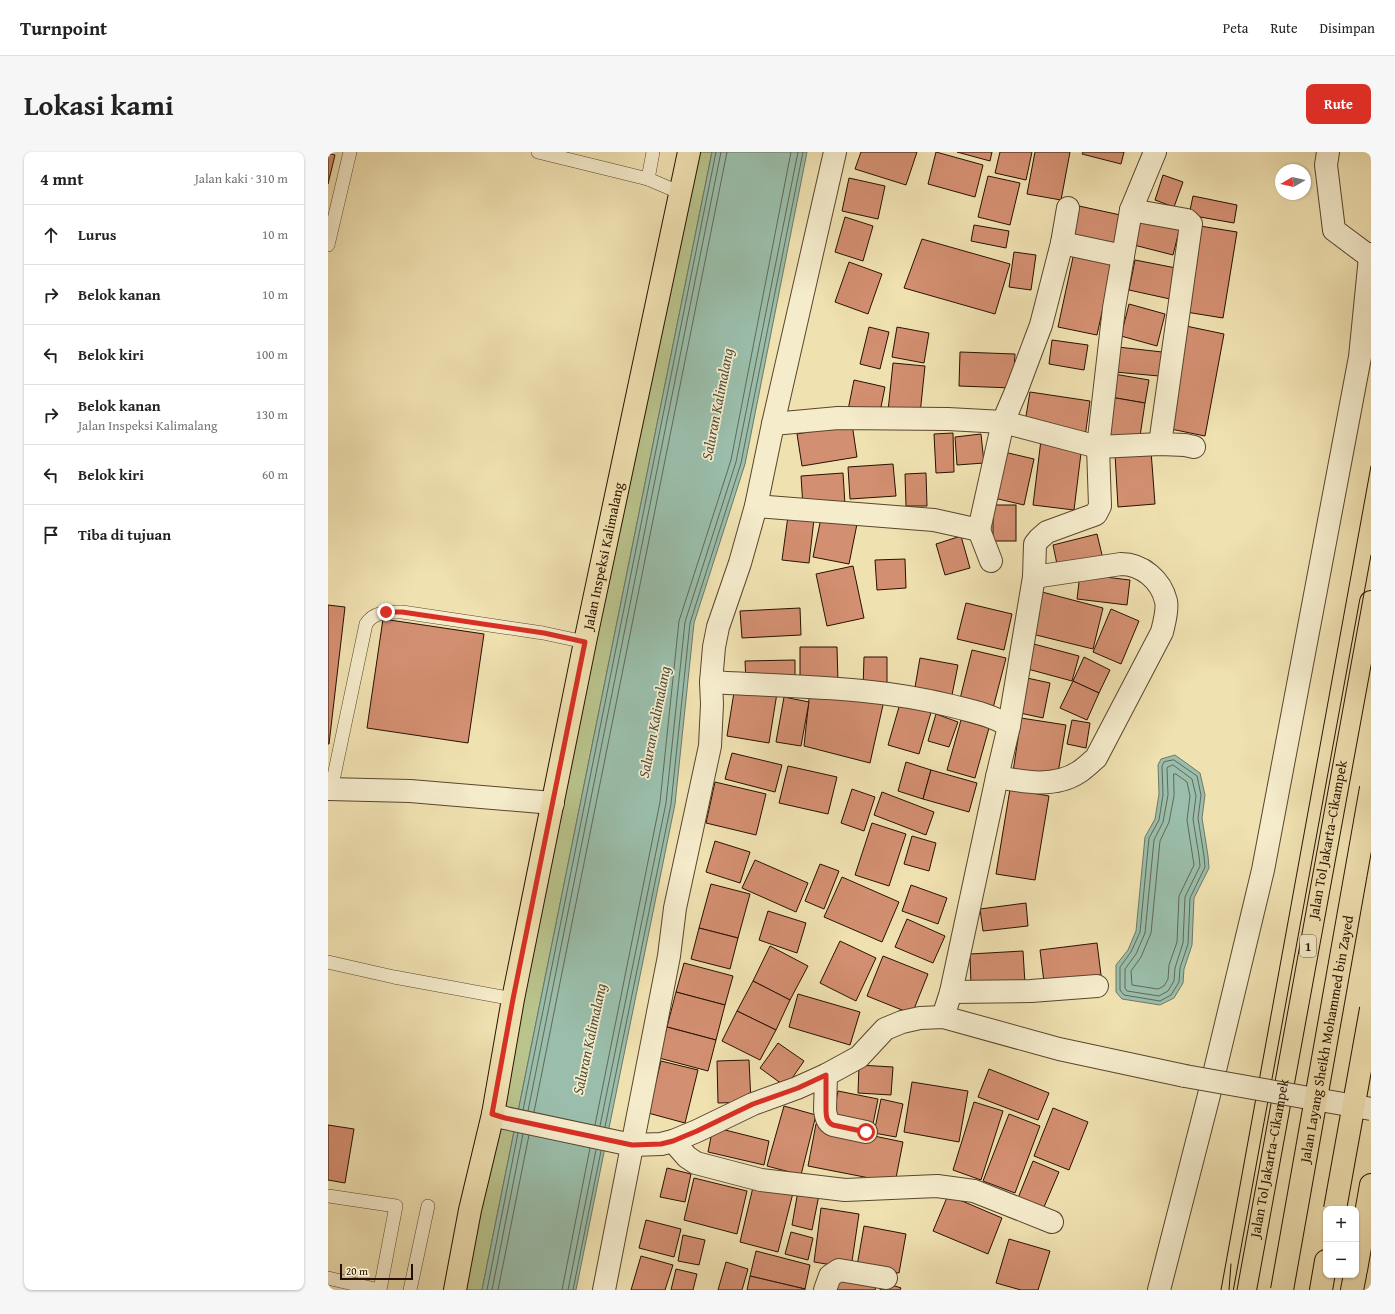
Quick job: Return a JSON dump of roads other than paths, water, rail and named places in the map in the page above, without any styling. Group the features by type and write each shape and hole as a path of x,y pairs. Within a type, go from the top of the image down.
{"main road":[{"name":"Jalan Inspeksi Kalimalang","path":"455,1290 470,1210 499,1116 513,999 585,642 689,152"},
{"name":"Jalan Tol Jakarta–Cikampek","path":"1245,1290 1371,602"},
{"name":"Jalan Layang Sheikh Mohammed bin Zayed","path":"1282,1290 1371,788"},
{"path":"1336,1206 1371,1009"},
{"path":"1359,1253 1371,1185"},
{"path":"1321,1290 1323,1278"},
{"path":"1352,1290 1354,1278"}],"street":[{"path":"604,1290 622,1143 669,956 675,908 710,746 712,704 711,682 714,647 718,627 740,563 756,506 773,424 835,152"},
{"path":"943,1017 950,992 1009,726 1034,574 1035,544 1038,539 1047,532 1096,514 1100,506 1098,447 1114,308 1131,210 1155,152"},
{"path":"1159,1290 1209,1095 1263,870 1360,357 1371,255 1334,230 1326,166 1328,152"},
{"path":"990,560 979,530 1002,422 1017,389 1041,325 1062,243 1068,208"},
{"path":"1131,210 1187,220 1191,224 1160,444"},
{"path":"1062,243 1123,256"},
{"path":"773,424 846,418 948,419 1002,422 1098,447 1160,444 1185,445 1194,447"},
{"path":"756,506 934,520 979,530"},
{"path":"997,777 1028,782 1061,780 1079,772 1096,758 1162,632 1166,602 1161,588 1144,570 1131,564 1034,574"},
{"path":"711,682 896,694 925,699 975,712 999,720 1009,726"},
{"path":"330,789 410,791 553,803"},
{"path":"950,992 1031,991 1097,986"},
{"path":"499,1116 622,1143 661,1144 673,1141 753,1104 798,1088 826,1075 859,1057 885,1029 902,1022 920,1018 943,1017 1059,1049 1185,1076 1371,1109"},
{"path":"826,1075 826,1116 830,1123 833,1125 866,1132"},
{"path":"673,1141 687,1157 696,1163 761,1180 845,1190 937,1186 974,1191 1052,1222"},
{"path":"825,1290 830,1276 839,1270 886,1278"}],"lane":[{"path":"328,245 350,152"},
{"path":"538,152 648,178 681,193"},
{"path":"648,178 653,152"},
{"path":"330,789 366,624 376,615 386,612 402,612 544,633 585,642"},
{"path":"328,962 394,977 513,999"},
{"path":"328,1196 396,1206 380,1290 328,1278"},
{"path":"410,1290 428,1206"}],"water":[{"name":"Saluran Kalimalang","path":"712,152 807,152 745,464 694,623 675,804 576,1290 482,1290"},
{"path":"1175,755 1200,773 1205,795 1202,818 1209,868 1194,898 1192,945 1184,969 1183,983 1174,998 1160,1005 1122,999 1116,992 1116,965 1128,950 1136,931 1145,837 1155,819 1159,794 1158,765 1161,759"}],"tram line":[{"path":"1221,1290 1371,466"},
{"path":"1237,1290 1371,555"},
{"path":"1229,1290 1231,1264"}]}
